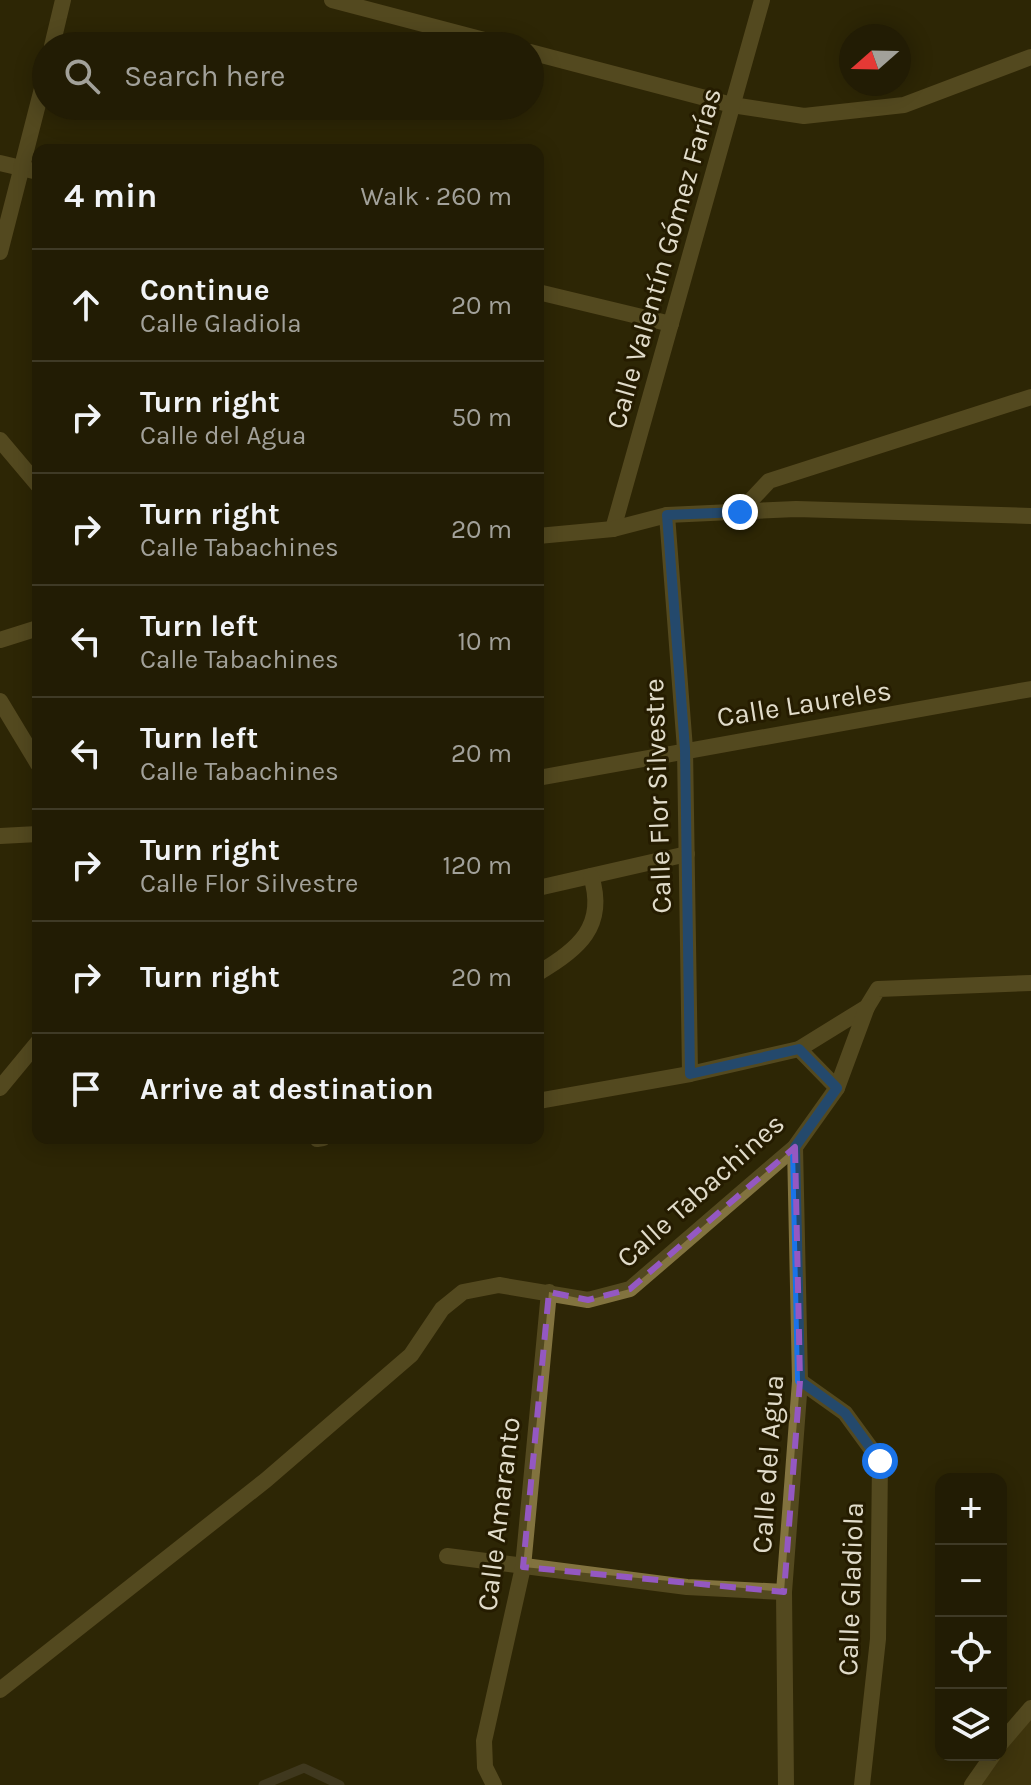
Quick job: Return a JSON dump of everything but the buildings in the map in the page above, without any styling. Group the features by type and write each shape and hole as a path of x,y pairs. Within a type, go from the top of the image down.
{"street":[{"path":"55,32 63,0"},
{"path":"332,0 454,32"},
{"name":"Calle Valentín Gómez Farías","path":"613,529 762,0"},
{"path":"544,56 732,105 804,116 904,105 1031,57"},
{"path":"35,144 39,120"},
{"path":"0,163 31,171 0,252"},
{"path":"544,293 671,324"},
{"path":"740,512 769,481 1031,397"},
{"path":"0,440 32,478"},
{"path":"544,535 613,529 667,515 796,509 1031,516"},
{"name":"Calle Flor Silvestre","path":"667,515 685,749 690,1074"},
{"path":"0,640 32,630"},
{"name":"Calle Laureles","path":"544,777 1031,689"},
{"path":"0,701 32,754"},
{"path":"0,836 32,834"},
{"path":"544,887 687,854"},
{"path":"544,970 564,960 593,923 598,898 591,876"},
{"path":"544,1100 690,1074 799,1049 867,1007 878,989 1031,983"},
{"name":"Calle Tabachines","path":"0,1690 266,1480 411,1355 442,1309 463,1292 499,1285 588,1300 630,1289 795,1147 837,1088 867,1007"},
{"path":"0,1088 32,1049"},
{"path":"799,1049 837,1088"},
{"name":"Calle del Agua","path":"786,1785 784,1592 800,1381 795,1147"},
{"name":"Calle Amaranto","path":"494,1785 485,1767 484,1741 523,1567 549,1292"},
{"name":"Calle Gladiola","path":"800,1381 845,1413 880,1461 878,1639 862,1785"},
{"path":"447,1556 687,1587 784,1592"},
{"path":"1007,1736 1031,1708"},
{"path":"972,1785 989,1761"}],"highlighted area":[{"path":"795,1147 800,1381 784,1592 523,1567 549,1292 588,1300 630,1289"}],"shaded area":[{"path":"1031,1708 1031,1785 972,1785 989,1761 1007,1761 1007,1736"}],"waterway":[{"path":"263,1785 304,1768 340,1785"}],"route":[{"path":"740,512 667,515 685,749 690,1074 799,1049 837,1088 795,1147 800,1381 845,1413 880,1461"}]}
